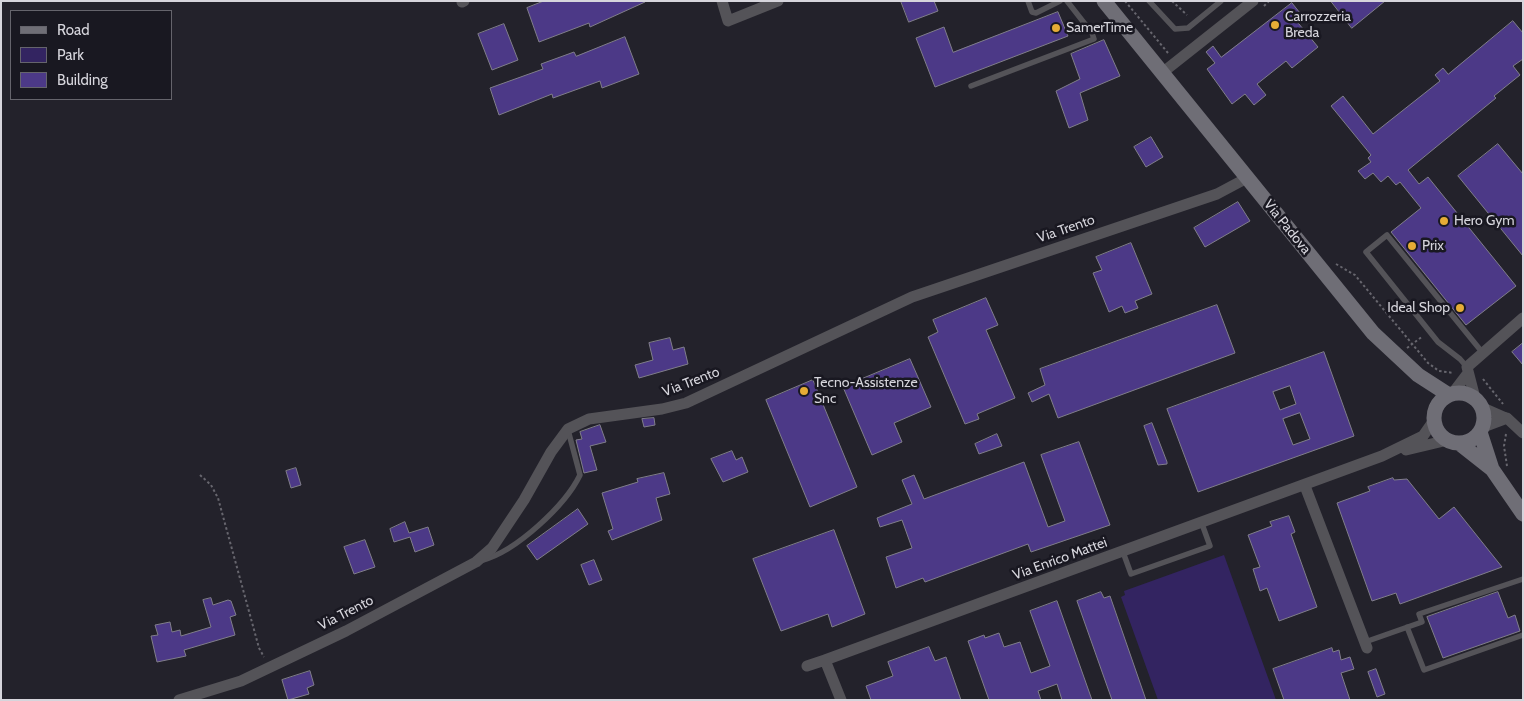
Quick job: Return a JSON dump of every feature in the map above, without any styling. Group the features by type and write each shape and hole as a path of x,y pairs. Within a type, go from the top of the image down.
{"main road":[{"name":"Via Padova","path":"1104,1 1373,333 1418,375 1450,395"},
{"name":"Via Padova","path":"1418,375 1435,416"},
{"path":"1492,469 1481,429 1479,403 1464,393 1450,395 1441,401 1435,416 1440,433 1492,469 1523,514"},
{"path":"1454,441 1474,438 1481,429"}],"street":[{"path":"722,1 728,21 778,1"},
{"path":"1162,73 1254,1"},
{"name":"Via Trento","path":"180,700 241,681 346,631 476,562 492,548 524,500 551,452 568,429 589,419 662,409 686,403 912,297 1216,194 1247,178"},
{"path":"1450,395 1465,371 1482,352 1523,318"},
{"path":"1465,371 1479,403 1507,422"},
{"name":"Via Enrico Mattei","path":"807,666 1202,524 1382,456 1423,436 1435,416"},
{"path":"1481,429 1507,422 1515,423 1523,433"},
{"name":"Via Enrico Mattei","path":"1382,456 1454,441"},
{"path":"1305,486 1366,645"},
{"path":"825,660 841,700"}],"lane":[{"path":"1028,1 1032,12 1036,13 1060,1"},
{"path":"971,86 1094,39 1092,32 1066,1"},
{"path":"1149,1 1175,29 1188,28 1221,1"},
{"path":"1465,371 1460,359 1438,342 1366,252 1387,235 1482,352"},
{"path":"476,562 490,558 514,544 546,518 574,488 580,475 568,429"},
{"path":"1123,552 1131,574 1210,546 1202,524"},
{"path":"1366,645 1422,622 1419,614 1523,579"},
{"path":"1407,627 1424,670 1523,635"}],"path":[{"path":"1125,1 1170,55"},
{"path":"1172,1 1186,15"},
{"path":"1332,262 1355,275 1428,363 1440,371 1465,371"},
{"path":"1403,352 1423,335"},
{"path":"1481,376 1504,406"},
{"path":"1507,422 1505,462 1509,470"},
{"path":"200,475 211,485 218,498 259,648 273,666"}],"green space":[{"path":"1224,555 1276,700 1158,700 1121,597 1125,595 1124,591"}],"building":[{"path":"544,1 645,2 590,27 589,23 539,42 527,8"},
{"path":"901,1 934,1 938,11 909,22"},
{"path":"1331,1 1385,1 1352,28"},
{"path":"1292,3 1300,13 1294,18 1318,47 1292,68 1286,61 1257,84 1266,95 1254,105 1245,94 1232,104 1207,69 1215,63 1206,52 1213,46 1221,57"},
{"path":"1058,12 1068,36 935,87 916,38 944,27 953,52"},
{"path":"1513,21 1523,33 1523,59 1513,66 1520,75 1494,96 1496,98 1408,170 1419,184 1428,177 1516,286 1466,325 1391,232 1421,208 1400,182 1396,185 1388,176 1381,182 1373,173 1365,179 1358,171 1371,162 1368,158 1371,155 1331,106 1343,96 1373,134 1440,81 1435,75 1443,68 1448,74"},
{"path":"504,24 518,60 492,70 478,34"},
{"path":"625,37 639,74 602,88 600,81 553,98 552,94 499,115 490,88 543,69 541,64 574,52 576,56"},
{"path":"1104,40 1120,76 1080,93 1088,120 1069,128 1056,91 1080,79 1071,54"},
{"path":"1151,137 1163,157 1146,167 1134,147"},
{"path":"1498,144 1523,174 1523,256 1458,176"},
{"path":"1238,202 1250,221 1205,247 1194,228"},
{"path":"1131,243 1152,294 1135,301 1138,308 1125,313 1122,306 1109,312 1093,273 1102,270 1096,257"},
{"path":"986,298 998,325 986,330 1015,398 977,414 979,419 965,424 928,337 938,332 933,320"},
{"path":"1217,305 1235,353 1058,418 1049,394 1032,402 1028,393 1045,385 1040,369"},
{"path":"670,338 673,350 684,347 688,364 639,378 635,365 653,360 649,343"},
{"path":"1523,343 1523,365 1512,352"},
{"path":"1324,352 1354,436 1198,492 1167,409","holes":["1290,386 1296,404 1280,410 1273,392","1300,413 1310,439 1293,445 1283,419"]},
{"path":"910,359 931,407 894,423 902,442 872,455 843,387"},
{"path":"813,380 857,487 810,507 766,400"},
{"path":"654,418 655,425 644,427 642,419"},
{"path":"1152,423 1167,464 1158,465 1144,426"},
{"path":"600,425 606,442 590,446 597,470 584,473 576,440 582,439 580,432"},
{"path":"997,434 1002,446 979,454 975,444"},
{"path":"1079,442 1110,525 1031,552 1028,544 925,582 923,578 896,588 886,557 912,548 902,520 880,527 877,518 912,504 902,480 914,475 924,499 1024,462 1048,527 1065,521 1041,455"},
{"path":"732,451 736,460 742,457 748,472 723,482 711,459"},
{"path":"296,468 301,485 291,488 286,471"},
{"path":"664,473 670,494 656,498 662,520 612,540 608,531 613,529 602,493 638,482 637,479"},
{"path":"1393,478 1394,480 1407,479 1439,519 1454,507 1502,567 1400,604 1396,593 1372,601 1337,503 1370,491 1368,487"},
{"path":"578,509 588,524 537,560 527,546"},
{"path":"1289,516 1295,532 1291,534 1317,607 1279,621 1267,588 1260,591 1253,569 1260,567 1248,535 1272,526 1270,522"},
{"path":"405,522 409,533 428,527 434,545 415,552 410,537 394,542 390,529"},
{"path":"834,530 865,614 832,627 828,614 781,631 753,559"},
{"path":"365,540 375,567 354,574 344,547"},
{"path":"594,560 602,580 589,585 581,565"},
{"path":"1101,592 1104,598 1110,596 1146,700 1112,700 1077,601"},
{"path":"1498,592 1508,618 1515,615 1520,631 1443,658 1427,617"},
{"path":"211,598 213,605 228,600 231,601 236,615 230,617 235,635 184,650 186,656 157,662 151,636 158,635 155,625 170,622 172,632 180,630 181,636 211,627 203,600"},
{"path":"1057,601 1092,700 1062,700 1057,684 1038,691 1041,700 989,700 968,641 984,635 985,638 999,633 1004,647 1020,642 1031,673 1050,666 1030,611"},
{"path":"929,647 935,661 946,657 961,700 871,700 866,686 893,676 888,662"},
{"path":"1332,648 1333,652 1339,650 1341,660 1350,657 1354,669 1341,673 1350,700 1284,700 1273,669"},
{"path":"1376,669 1385,694 1377,697 1368,672"},
{"path":"310,671 314,685 307,688 309,694 288,700 282,680"}],"place":[{"name":"Carrozzeria Breda","path":"1275,25"},
{"name":"SamerTime","path":"1056,28"},
{"name":"Hero Gym","path":"1444,221"},
{"name":"Prix","path":"1412,246"},
{"name":"Ideal Shop","path":"1460,308"},
{"name":"Tecno-Assistenze Snc","path":"804,391"}]}
